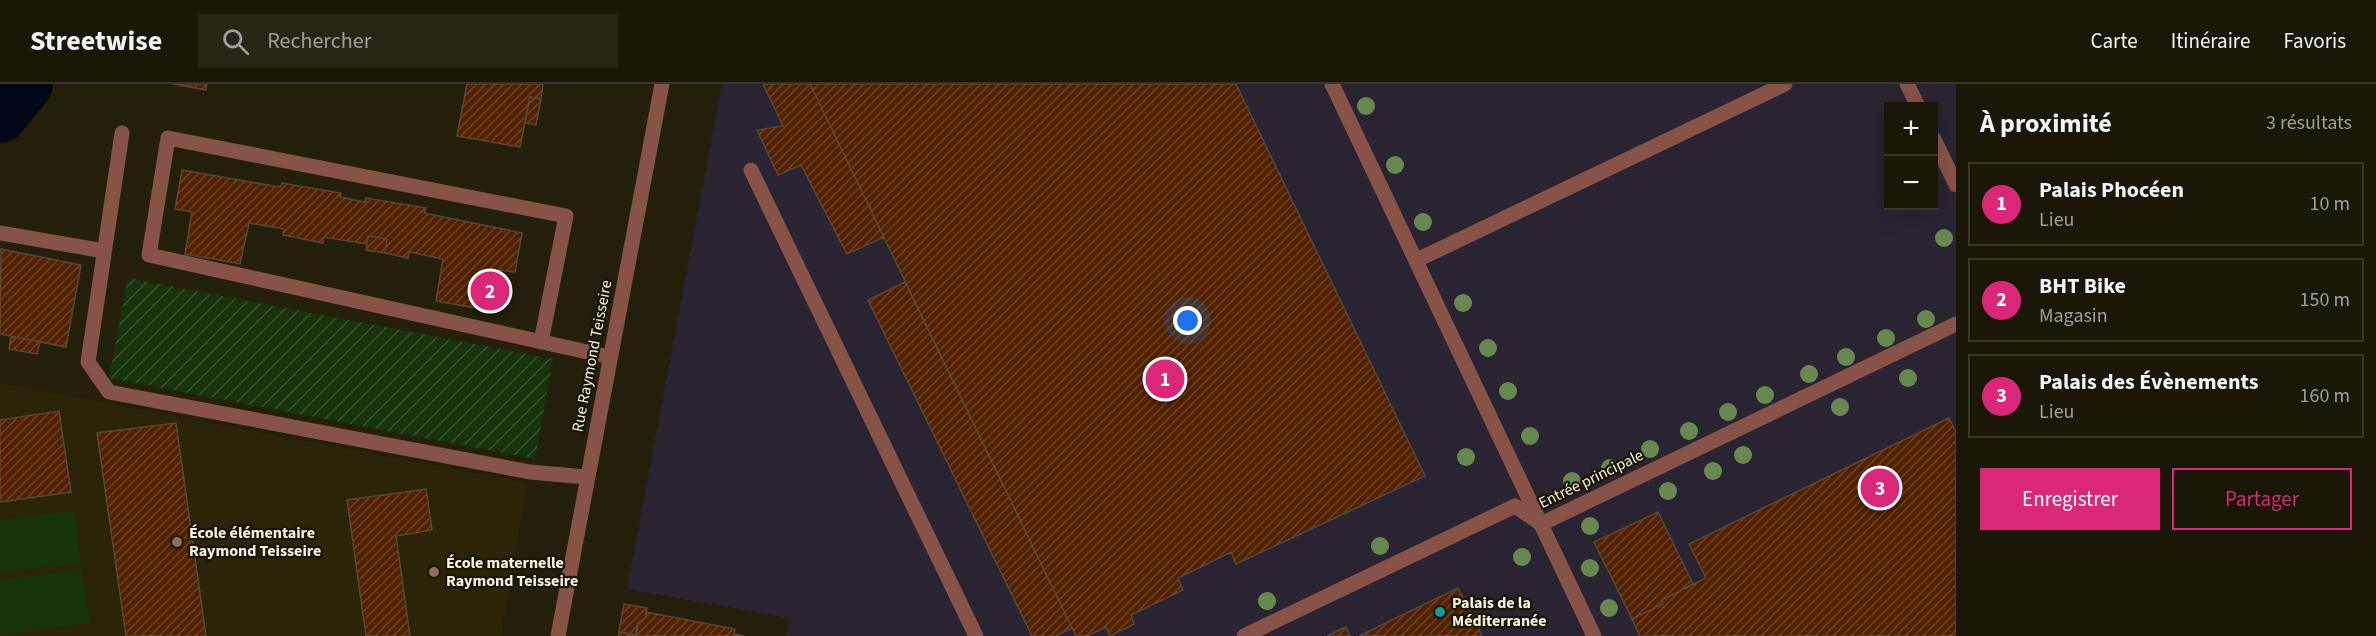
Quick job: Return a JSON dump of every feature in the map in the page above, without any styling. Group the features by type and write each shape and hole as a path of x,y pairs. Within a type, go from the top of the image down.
{"street":[{"name":"Rue Raymond Teisseire","path":"558,636 586,477 662,84"},
{"path":"1332,84 1594,636"},
{"path":"1417,260 1785,84"},
{"path":"1907,84 1916,102"},
{"path":"122,132 88,362 109,392 530,472 586,477"},
{"path":"541,342 567,216 168,138 149,255 541,342 610,357"},
{"path":"1938,147 1956,183"},
{"path":"751,170 976,636"},
{"path":"0,233 104,251"},
{"name":"Entrée principale","path":"1244,636 1515,506 1541,524 1956,324"}],"shaded area":[{"path":"722,84 1956,84 1956,636 786,636 789,618 627,589"},
{"name":"École élémentaire Raymond Teisseire","path":"0,383 527,483 501,636 0,636"}],"green space":[{"path":"128,278 553,359 535,459 109,378"},
{"path":"75,510 81,563 0,573 0,520"},
{"path":"81,569 90,623 0,635 0,580"}],"building":[{"path":"173,84 207,84 206,90"},
{"path":"467,84 543,84 541,99 530,97 520,147 457,136"},
{"path":"763,84 810,84 884,237 847,254 801,165 778,175 757,130 783,126"},
{"path":"810,84 1236,84 1425,476 1236,564 1231,552 1178,578 1183,590 1131,615 1134,624 1110,636 1106,627 1087,636 1076,636"},
{"path":"530,97 541,99 536,125 525,123"},
{"path":"182,170 281,187 282,183 341,193 340,197 365,202 366,198 426,208 424,213 522,233 515,272 500,270 491,311 436,301 443,259 409,252 408,258 385,253 387,239 368,236 367,244 324,237 323,243 283,235 284,229 249,223 240,264 185,254 192,212 175,209"},
{"path":"368,236 387,239 385,253 366,250"},
{"path":"1,249 81,265 66,347 0,334"},
{"path":"905,282 1072,628 1055,636 1032,636 868,300"},
{"path":"11,336 40,342 37,354 9,349"},
{"path":"59,411 71,492 0,502 0,420"},
{"path":"1949,418 1956,432 1956,636 1640,636 1632,619 1663,604 1662,600 1706,578 1689,544"},
{"path":"176,423 206,636 126,636 97,433"},
{"path":"426,489 432,530 396,536 410,636 366,636 347,500"},
{"path":"1658,512 1693,584 1662,600 1663,604 1632,619 1594,542"},
{"name":"Palais de la Méditerranée","path":"1458,588 1482,636 1359,636"},
{"path":"624,604 647,608 645,618 639,622 636,635 619,632"},
{"path":"646,612 735,629 734,634 744,636 619,636 619,632 636,635 637,624 645,618"},
{"path":"1346,627 1350,636 1327,636"}],"waterway":[{"path":"0,116 26,84"}],"place":[{"name":"BHT Bike","path":"490,291"},
{"name":"Palais Phocéen","path":"1165,379"},
{"name":"Palais des Évènements","path":"1880,488"},
{"name":"École élémentaire Raymond Teisseire","path":"177,542"},
{"name":"École maternelle Raymond Teisseire","path":"434,572"},
{"name":"Palais de la Méditerranée","path":"1440,612"}]}
